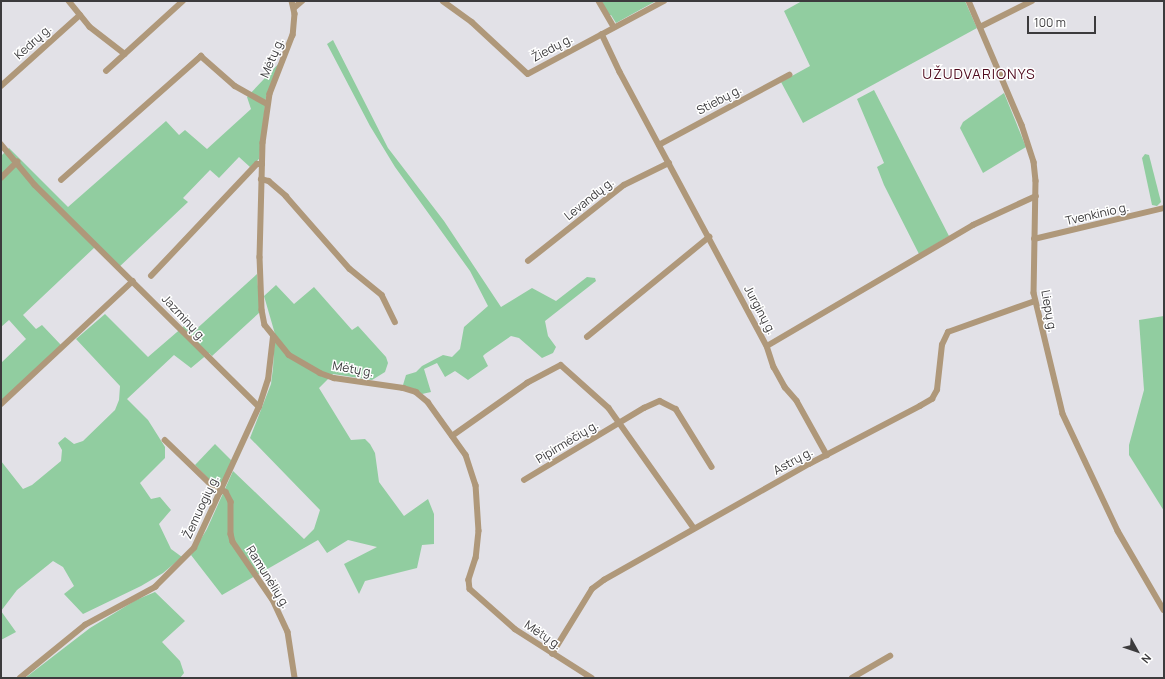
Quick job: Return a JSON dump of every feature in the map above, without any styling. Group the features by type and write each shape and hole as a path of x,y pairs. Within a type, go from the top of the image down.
{"street":[{"path":"69,1 102,38 125,54"},
{"path":"106,71 183,1"},
{"name":"Mėtų g.","path":"292,1 294,8 294,25 290,47 272,86 267,104 261,179 262,310 265,325 273,337 296,361 320,373 334,378 403,388 416,392 428,402 466,455 476,485 479,531 469,586 515,629 552,654 592,678"},
{"path":"294,8 302,1"},
{"name":"Žiedų g.","path":"443,1 472,22 528,74 664,1"},
{"path":"599,1 614,27"},
{"name":"Liepų g.","path":"969,1 1030,144 1034,162 1036,196 1034,239 1035,301 1063,414 1118,530 1164,610"},
{"path":"980,27 1032,1"},
{"name":"Kedrų g.","path":"1,86 80,15"},
{"name":"Jurginų g.","path":"602,34 767,346 973,225 1036,196"},
{"path":"61,180 201,56 235,86 267,104"},
{"name":"Stiebų g.","path":"659,144 790,75"},
{"name":"Jazminų g.","path":"1,144 35,185 133,281 183,335 259,407"},
{"path":"1,178 17,162"},
{"name":"Levandų g.","path":"528,261 624,185 669,163"},
{"path":"151,276 257,164 262,164"},
{"path":"261,179 269,181 286,196 350,269 382,295 395,322"},
{"name":"Tvenkinio g.","path":"1034,239 1164,208"},
{"path":"587,337 709,237"},
{"path":"1,404 133,281"},
{"name":"Astrų g.","path":"552,654 592,589 694,528 932,399 937,390 942,345 948,332 1035,301"},
{"name":"Žemuogių g.","path":"20,678 85,626 155,587 173,572 194,548 259,407 268,380 273,337"},
{"path":"767,346 774,366 785,387 797,401 827,455"},
{"path":"452,436 557,365 566,367 609,408 694,528"},
{"name":"Pipirmėčių g.","path":"524,480 655,402 669,403 676,409 712,468"},
{"name":"Ramunėlių g.","path":"165,440 221,492 226,492 231,502 230,530 233,542 273,600 288,632 295,678"},
{"path":"852,678 890,656"}],"green space":[{"path":"602,1 656,1 616,23 611,15 608,15"},
{"path":"802,1 965,1 977,28 803,123 781,82 810,66 784,11"},
{"path":"333,40 388,148 444,221 501,307 532,288 556,301 587,277 595,278 596,281 545,321 548,336 556,347 553,353 542,358 519,338 511,336 483,356 488,366 468,380 455,371 445,377 437,363 424,369 431,392 422,394 403,385 406,375 416,372 422,366 443,355 452,357 460,349 464,327 488,306 470,271 395,167 370,126 327,44"},
{"path":"283,59 266,97 259,159 250,167 239,157 219,178 210,170 183,198 188,202 117,269 95,247 23,315 36,329 42,325 61,345 1,401 1,363 26,339 9,320 1,327 1,156 9,148 68,207 166,121 179,135 185,130 207,149 251,109 247,97"},
{"path":"874,90 949,236 919,254 884,185 877,167 884,163 857,99"},
{"path":"1004,93 1026,147 983,173 960,128 963,122"},
{"path":"1145,154 1149,155 1161,202 1157,206 1152,205 1142,158"},
{"path":"257,274 260,312 212,356 209,353 191,368 174,355 127,399 148,420 165,447 165,458 140,483 151,499 160,497 171,510 159,524 171,549 182,557 163,573 141,586 83,614 64,594 74,586 63,567 53,561 17,590 1,611 1,461 23,489 32,485 61,461 62,450 58,443 65,437 74,444 83,441 115,410 119,400 120,386 76,339 105,314 148,357 184,326 192,333"},
{"path":"276,285 294,304 314,287 352,330 358,326 386,357 388,363 385,372 372,380 333,374 319,388 351,440 365,439 370,444 375,453 379,482 404,516 428,499 434,514 434,544 422,545 417,568 365,581 359,594 344,564 377,547 348,540 327,553 318,540 222,595 191,555 207,529 233,471 304,539 314,529 320,510 250,438 271,384 275,334 264,296"},
{"path":"1164,316 1164,511 1129,455 1129,445 1144,390 1139,320"},
{"path":"215,444 232,461 219,489 195,465"},
{"path":"155,592 185,621 162,642 180,661 184,673 180,678 25,678 90,628 136,600"},
{"path":"1,611 16,632 1,640"}],"district":[{"name":"UŽUDVARIONYS","path":"979,74"}]}
